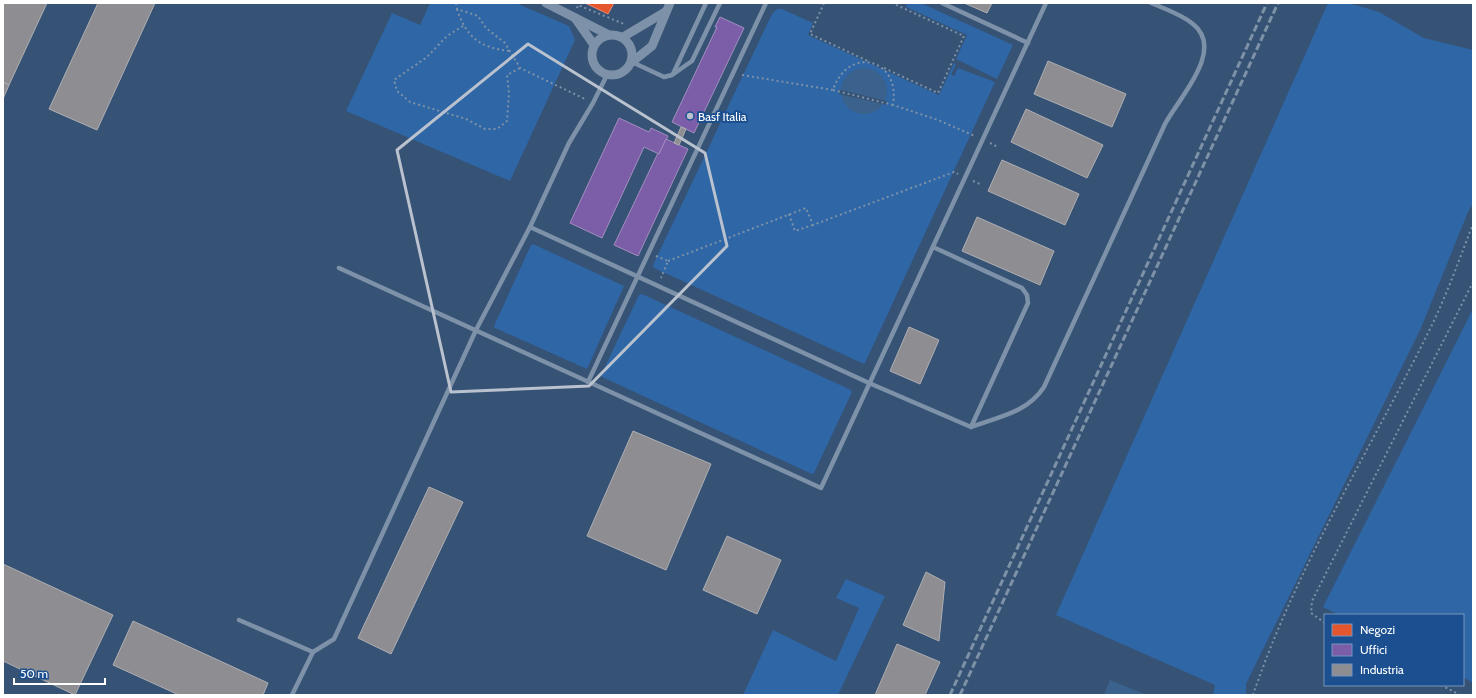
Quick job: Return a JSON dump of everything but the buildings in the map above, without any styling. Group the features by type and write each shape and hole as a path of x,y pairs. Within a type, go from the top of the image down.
{"street":[{"path":"546,3 609,35 623,37 665,12"},
{"path":"609,35 602,37 594,45 592,52 595,66 607,75 621,73 652,46 670,3"},
{"path":"574,16 594,45"},
{"path":"623,37 632,48 632,62"}],"lane":[{"path":"672,76 706,3"},
{"path":"632,62 664,77 672,76 692,61 720,3"},
{"path":"588,382 766,3"},
{"path":"942,3 1028,43"},
{"path":"340,268 821,488 1046,3"},
{"path":"530,227 869,383 971,427 1015,412 1033,400 1044,387 1165,124 1188,89 1201,62 1204,44 1197,28 1186,19 1151,3"},
{"path":"292,695 313,652 334,639 476,330 530,227 569,143 593,104 607,75"},
{"path":"933,247 1022,288 1027,295 1028,304 971,427"},
{"path":"239,620 313,652"}],"path":[{"path":"456,3 462,26 481,44 493,50 510,51"},
{"path":"824,3 810,34 938,93 964,36 892,3"},
{"path":"574,16 578,5 624,24"},
{"path":"457,8 478,16 486,28 505,44 520,68 593,104"},
{"path":"462,26 448,36 427,57 394,80 397,91 410,102 466,119 484,129 496,129 507,121 509,93 507,75 520,68"},
{"path":"832,90 839,75 851,65 860,62 876,64 885,70 893,82 895,93 893,105"},
{"path":"734,72 832,90 888,103 938,120 998,146"},
{"path":"789,214 795,231 954,172 980,184"},
{"path":"658,282 668,261 789,214 806,208 813,225"},
{"path":"1252,695 1268,651 1324,534 1430,329 1473,224"},
{"path":"649,252 668,261"},
{"path":"1324,623 1311,613 1312,601 1473,282"},
{"path":"1443,686 1460,695"}],"highlighted area":[{"path":"528,44 705,153 727,246 589,386 451,392 397,150"}],"shaded area":[{"path":"430,3 516,3 569,26 575,40 510,181 346,111 392,13 420,25"},
{"path":"907,3 921,3 1013,45 997,79 956,59 967,35 906,7"},
{"path":"1328,3 1349,3 1379,12 1424,38 1473,50 1473,204 1468,212 1421,328 1246,684 1246,695 1213,695 1215,685 1056,615"},
{"path":"777,9 782,9 813,23 808,35 939,95 954,63 956,64 951,75 954,76 958,68 995,82 864,364 654,268 653,265 772,14"},
{"path":"859,68 869,68 877,72 883,78 887,86 887,96 883,104 877,110 869,114 859,114 851,110 845,104 841,96 841,86 845,78 851,72"},
{"path":"533,244 624,286 587,369 495,328 494,326 531,245"},
{"path":"642,294 851,390 852,392 814,473 812,474 602,377 601,375 639,295"},
{"path":"1473,309 1473,683 1464,678 1464,614 1337,614 1323,607"},
{"path":"846,579 885,596 838,695 743,695 773,630 836,661 859,608 836,598"},
{"path":"1110,680 1147,695 1104,695"}],"pier":[{"path":"839,90 887,101 886,105 839,94"}],"railway":[{"path":"950,695 1267,3"},
{"path":"960,695 1278,3"}],"place":[{"name":"Basf Italia","path":"690,116"}]}
